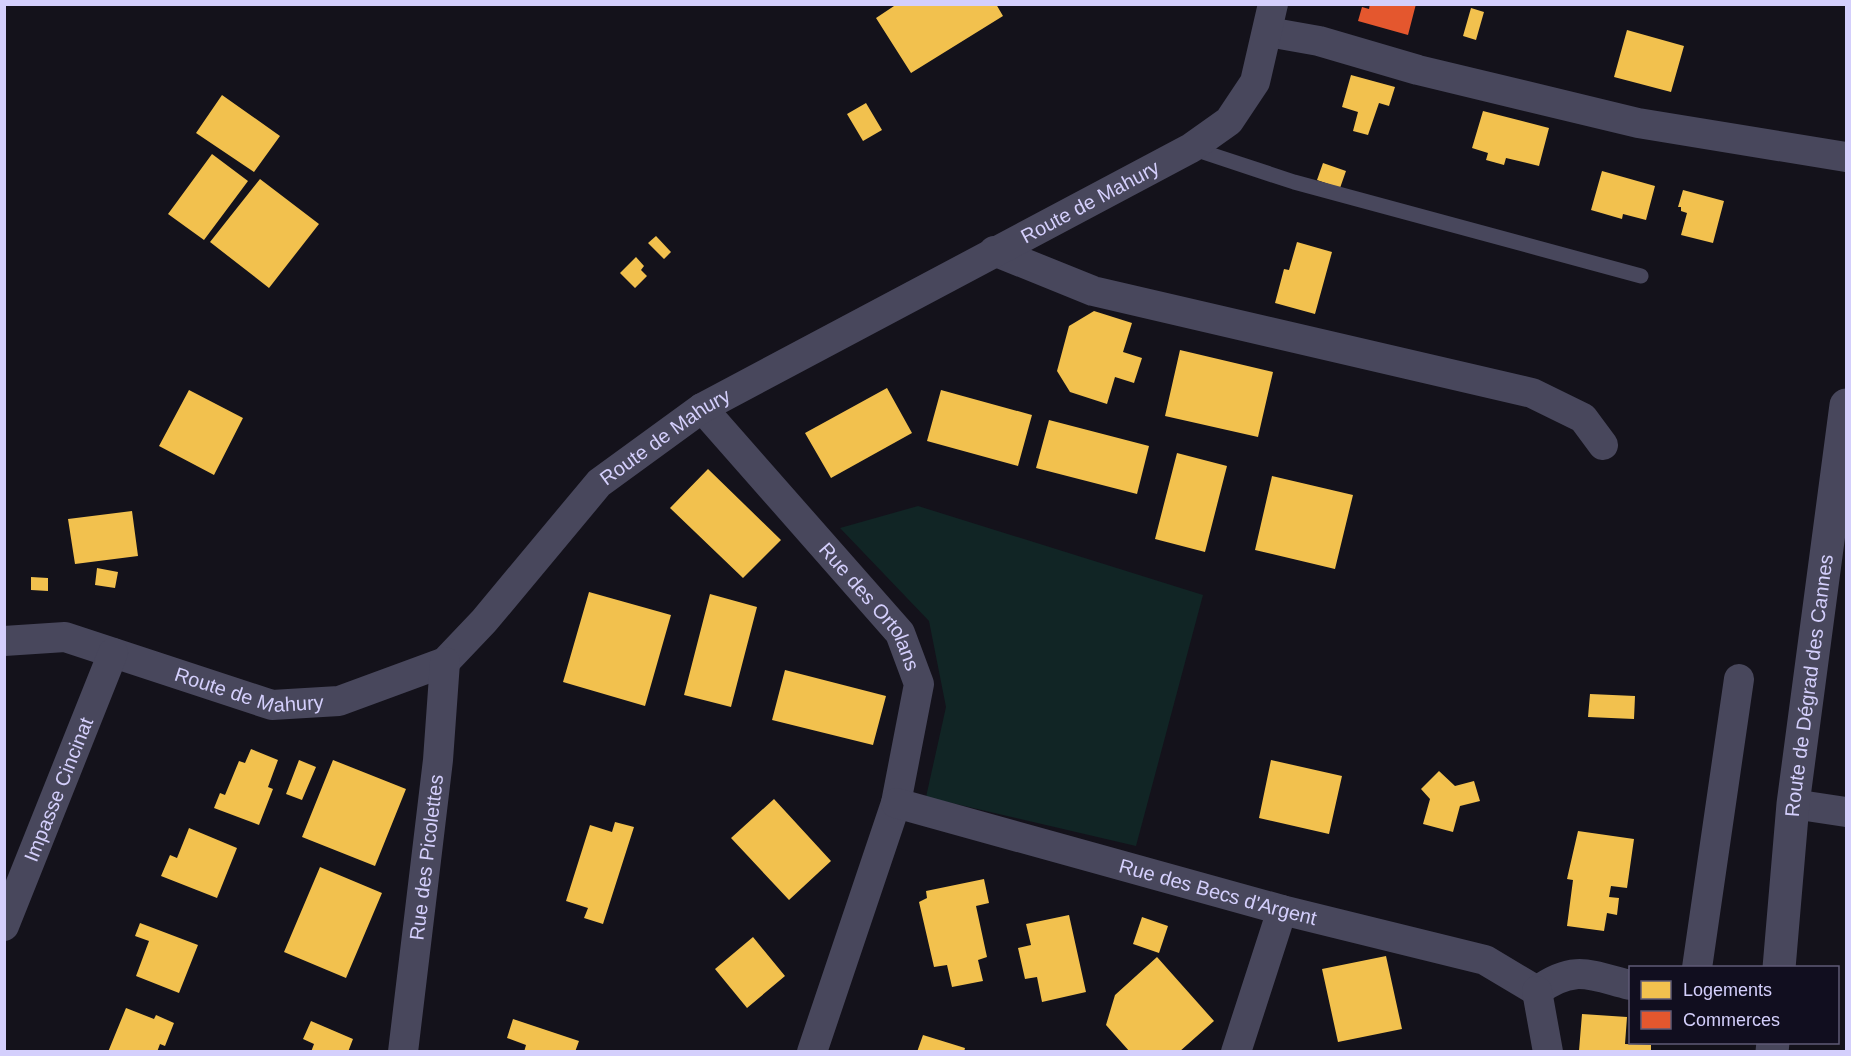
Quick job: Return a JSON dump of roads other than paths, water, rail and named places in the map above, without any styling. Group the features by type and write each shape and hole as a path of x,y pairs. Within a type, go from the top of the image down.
{"street":[{"name":"Route de Mahury","path":"4,641 65,637 272,705 339,701 445,662 484,621 598,483 702,408 1191,148 1229,121 1255,82 1270,18"},
{"path":"1270,18 1319,41 1418,70 1638,123 1846,157"},
{"path":"994,251 1094,291 1532,393 1583,418 1603,445"},
{"name":"Route de Dégrad des Cannes","path":"1779,966 1793,804 1838,537 1846,405"},
{"name":"Rue des Ortolans","path":"702,408 900,633 919,684 896,803 812,1052"},
{"name":"Impasse Cincinat","path":"4,926 113,653"},
{"name":"Rue des Picolettes","path":"403,1052 438,760 445,662"},
{"path":"1697,966 1739,679"},
{"name":"Rue des Becs d'Argent","path":"896,803 1282,910 1485,960 1537,991"},
{"path":"1793,804 1846,812"},
{"path":"1236,1052 1282,910"},
{"path":"1548,1052 1537,991 1553,979 1568,974 1583,974 1629,985"}],"lane":[{"path":"1191,148 1294,182 1641,276"}]}
